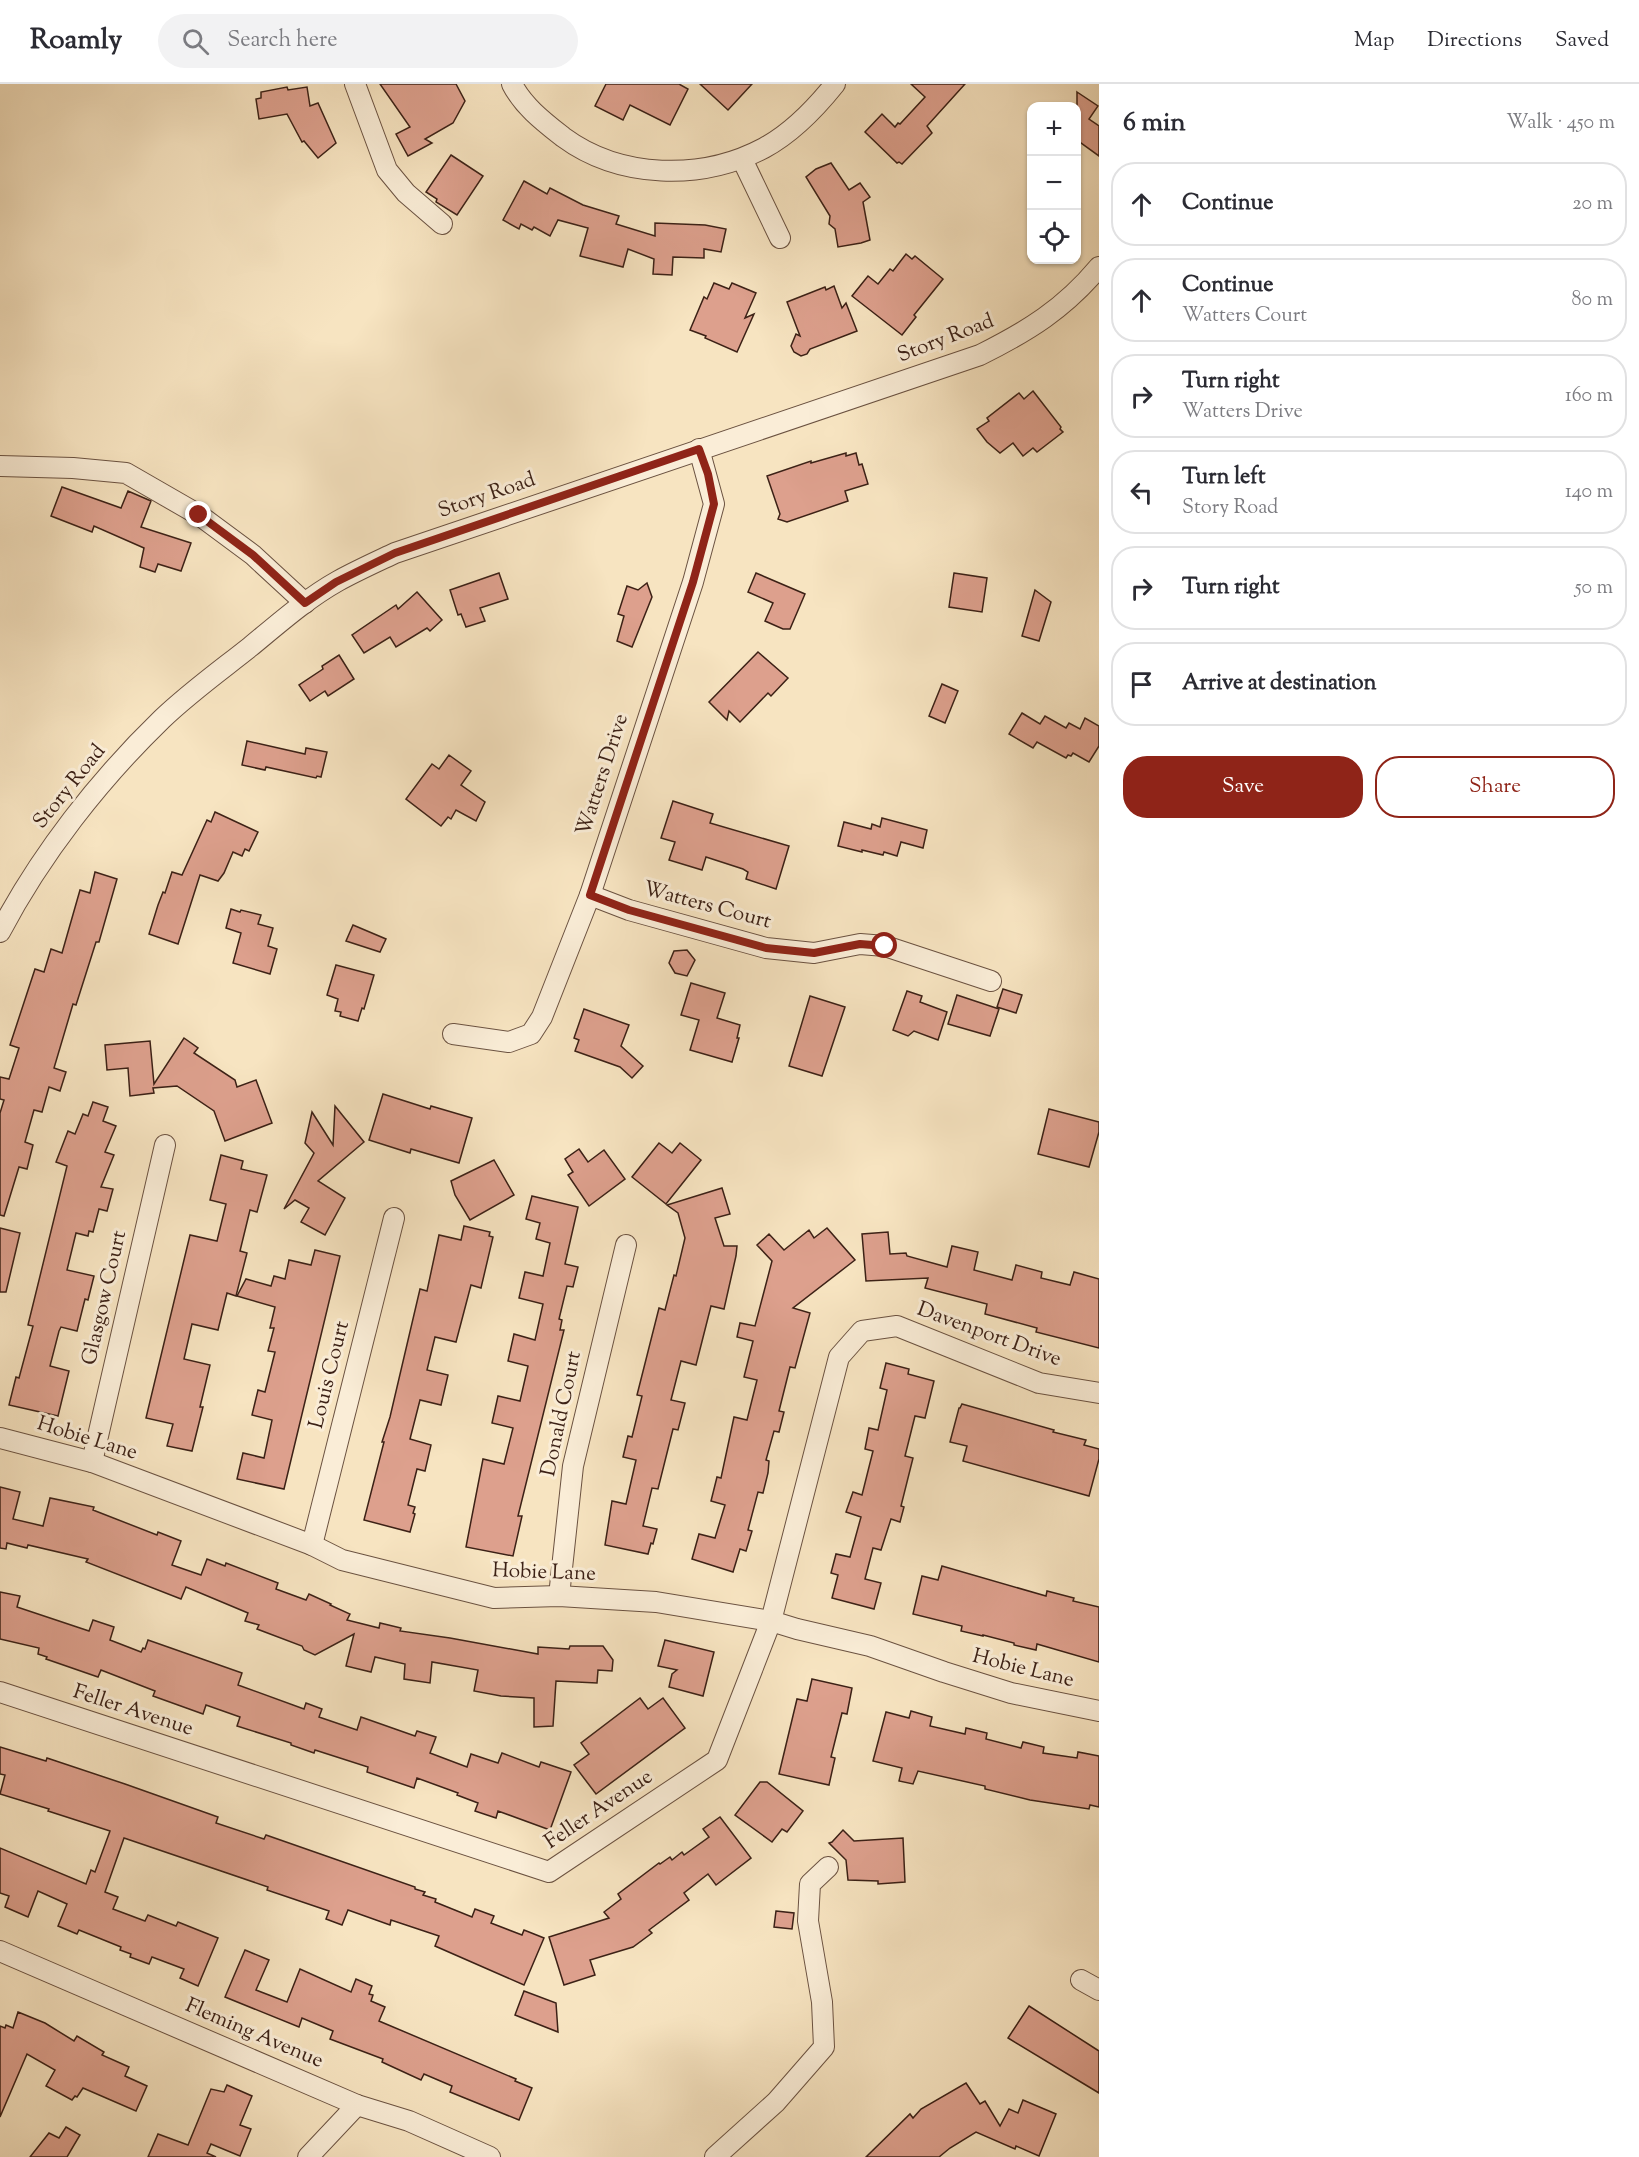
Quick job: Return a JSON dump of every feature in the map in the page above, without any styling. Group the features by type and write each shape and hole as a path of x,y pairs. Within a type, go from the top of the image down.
{"street":[{"path":"355,84 387,170 406,193 442,224"},
{"path":"512,84 530,108 572,144 601,158 633,167 666,171 701,169 742,159 766,147 804,120 835,84"},
{"path":"742,159 780,238"},
{"name":"Story Road","path":"0,932 42,861 127,755 163,718 305,603 336,582 395,553 980,355 1014,339 1045,319 1082,287 1099,267"},
{"name":"Watters Drive","path":"453,1034 509,1042 531,1034 542,1017 590,895 693,582 714,504 708,474 699,449"},
{"path":"0,466 73,468 126,473 199,515 253,555 305,603"},
{"name":"Watters Court","path":"590,895 629,910 766,948 814,953 860,944 885,946 991,981"},
{"name":"Glasgow Court","path":"92,1462 165,1145"},
{"name":"Louis Court","path":"312,1545 394,1218"},
{"name":"Donald Court","path":"559,1596 573,1466 626,1245"},
{"name":"Davenport Drive","path":"862,1331 897,1326 1040,1383 1099,1394"},
{"name":"Feller Avenue","path":"0,1692 549,1872 717,1760 771,1621 839,1357 862,1331"},
{"name":"Hobie Lane","path":"0,1438 92,1462 312,1545 342,1560 494,1598 559,1596 656,1602 771,1621 870,1646 1011,1693 1099,1711"},
{"path":"715,2157 776,2102 825,2048 822,2002 808,1921 810,1884 828,1867"},
{"name":"Fleming Avenue","path":"0,1951 357,2105 409,2121 490,2157"},
{"path":"1081,1980 1099,1990"},
{"path":"308,2157 357,2105"}],"building":[{"path":"380,84 456,84 465,101 453,123 425,139 432,143 408,156 396,134 410,127"},
{"path":"606,84 679,84 688,89 670,125 630,105 623,120 595,106"},
{"path":"700,84 752,84 728,110"},
{"path":"911,84 965,84 927,126 932,133 902,164 897,163 865,132 882,114 895,127 898,123 900,124 925,97"},
{"path":"287,87 288,90 307,87 310,106 318,103 336,143 318,158 304,141 302,142 287,114 259,119 256,99 261,98 261,92"},
{"path":"1077,92 1098,106 1089,119 1099,126 1099,156 1081,143 1081,102 1077,102"},
{"path":"451,155 483,176 457,215 436,202 437,199 426,192"},
{"path":"831,163 849,190 860,183 870,197 863,202 870,240 838,247 835,229 829,224 830,216 806,177 816,169"},
{"path":"524,181 547,194 550,188 583,205 619,216 616,224 655,236 655,223 705,225 726,229 721,252 704,249 704,258 673,257 672,275 653,274 654,259 628,249 623,267 580,256 588,228 558,220 550,236 534,227 532,230 521,224 519,229 503,220"},
{"path":"906,254 912,259 915,256 943,279 914,315 916,317 902,335 852,296 868,276 878,284 890,269 893,271"},
{"path":"714,283 729,289 732,283 756,293 745,318 754,314 737,352 690,330 704,297 707,299"},
{"path":"834,286 842,308 846,303 857,331 810,349 807,354 801,356 794,352 791,346 796,334 800,336 787,302 825,287 826,290"},
{"path":"1033,391 1063,432 1037,452 1033,448 1023,456 1013,443 1000,453 977,429 989,421 987,418 1019,393 1024,399"},
{"path":"846,453 846,456 856,453 868,484 845,491 848,501 787,522 778,519 780,514 767,476 811,461 811,463"},
{"path":"62,487 121,508 128,491 151,501 141,527 191,543 181,571 158,564 155,572 140,567 144,548 94,526 92,532 51,516"},
{"path":"499,573 508,599 480,608 485,621 466,627 461,614 458,615 450,590"},
{"path":"756,573 805,594 790,629 783,629 765,621 773,603 748,592"},
{"path":"954,573 987,578 982,612 949,607"},
{"path":"647,583 652,597 632,647 617,641 624,616 618,614 627,586 638,590"},
{"path":"1035,590 1051,602 1039,641 1022,636"},
{"path":"417,592 442,620 430,631 427,628 396,647 390,637 364,653 352,635 396,605 398,609"},
{"path":"758,652 788,678 771,696 768,693 740,722 729,711 727,720 709,702"},
{"path":"339,655 354,679 328,696 325,691 310,701 299,685"},
{"path":"942,684 958,691 945,723 929,716"},
{"path":"1022,713 1040,724 1045,716 1066,728 1069,723 1080,729 1085,718 1099,726 1099,746 1089,762 1073,753 1066,758 1037,742 1033,748 1009,734"},
{"path":"247,741 305,754 306,748 327,752 321,777 242,765"},
{"path":"449,755 471,771 461,785 485,802 476,821 456,810 451,819 448,817 441,826 406,799 432,764 439,769"},
{"path":"673,801 713,814 710,823 789,846 776,889 746,879 748,872 743,869 706,857 702,870 669,860 675,842 661,838"},
{"path":"215,812 258,832 249,851 245,849 242,856 233,852 218,881 200,875 178,944 149,934 172,872 182,875 207,820 211,822"},
{"path":"882,818 927,830 923,848 901,842 897,856 884,852 883,855 862,850 862,852 838,846 844,822 871,829 872,824 880,827"},
{"path":"95,872 117,879 99,942 96,942 76,1005 73,1004 54,1068 66,1072 60,1091 49,1087 42,1112 34,1110 25,1142 33,1145 27,1169 19,1167 4,1216 0,1215 0,1113 4,1100 0,1099 0,1077 9,1079 19,1048 10,1045 35,969 44,972 51,949 62,953 80,890 90,893"},
{"path":"231,909 261,915 258,924 273,928 268,946 277,949 270,974 233,963 241,933 226,928"},
{"path":"353,925 386,939 380,952 346,941"},
{"path":"687,950 695,960 687,976 675,973 669,963 674,951"},
{"path":"336,965 374,975 358,1021 340,1016 341,1012 335,1011 338,999 327,995"},
{"path":"691,983 725,993 717,1018 740,1025 732,1062 690,1050 699,1020 681,1015"},
{"path":"1003,989 1022,995 1016,1013 997,1007"},
{"path":"907,991 922,996 920,1002 947,1012 938,1040 914,1031 908,1036 893,1030"},
{"path":"957,995 999,1009 990,1036 948,1024"},
{"path":"810,996 845,1007 822,1076 789,1066"},
{"path":"584,1009 629,1025 621,1046 643,1066 632,1078 620,1067 575,1051 579,1040 574,1038"},
{"path":"184,1038 198,1048 194,1053 235,1080 237,1087 256,1080 272,1123 225,1141 214,1111 177,1086 153,1088 154,1093 130,1096 128,1068 107,1070 105,1045 150,1041 154,1084"},
{"path":"383,1094 430,1109 431,1106 472,1118 459,1163 411,1149 410,1153 369,1140"},
{"path":"93,1102 108,1107 103,1121 116,1126 105,1152 114,1155 101,1187 113,1189 107,1211 99,1209 93,1232 89,1231 88,1236 76,1233 67,1270 94,1276 88,1300 85,1299 77,1331 61,1327 50,1366 69,1371 58,1416 9,1405 33,1326 28,1325 67,1166 56,1162 68,1131 75,1134 83,1114 88,1116"},
{"path":"335,1106 364,1142 318,1181 345,1198 325,1235 301,1222 309,1208 295,1200 284,1209 314,1153 305,1143 312,1112 333,1145"},
{"path":"1049,1109 1099,1122 1099,1132 1089,1167 1038,1154"},
{"path":"659,1143 672,1153 680,1143 701,1160 666,1204 632,1177"},
{"path":"579,1149 588,1162 604,1150 625,1179 589,1206 568,1175 573,1172 565,1159"},
{"path":"221,1155 243,1161 241,1169 267,1175 257,1212 250,1210 240,1251 247,1253 236,1296 227,1293 218,1330 192,1324 184,1359 210,1365 192,1451 167,1446 173,1424 146,1418 190,1235 217,1241 226,1204 210,1200"},
{"path":"494,1160 514,1195 470,1220 455,1195 451,1181"},
{"path":"722,1188 730,1214 715,1218 724,1246 737,1246 736,1256 724,1309 711,1306 696,1365 681,1361 671,1400 685,1403 678,1430 673,1429 658,1489 652,1488 643,1526 657,1529 653,1544 651,1543 648,1554 605,1545 612,1501 626,1504 636,1460 623,1457 628,1436 632,1437 642,1396 637,1395 659,1308 665,1310 685,1238 678,1213 667,1205"},
{"path":"532,1196 578,1207 565,1264 578,1267 573,1287 567,1286 559,1319 562,1320 560,1330 564,1330 518,1516 522,1516 513,1556 466,1547 483,1459 504,1464 513,1428 492,1423 498,1396 520,1401 528,1366 508,1361 514,1334 535,1340 543,1304 519,1298 525,1272 543,1276 550,1243 536,1239 540,1223 526,1219"},
{"path":"464,1226 490,1232 489,1236 493,1237 481,1288 471,1285 456,1342 435,1337 427,1370 448,1375 441,1405 420,1400 410,1439 431,1445 425,1471 417,1469 408,1505 415,1507 410,1532 364,1520 420,1289 427,1291 439,1235 461,1240"},
{"path":"0,1228 20,1233 6,1292 0,1292"},
{"path":"827,1228 855,1260 793,1308 810,1313 795,1368 790,1367 779,1411 784,1412 779,1432 774,1431 766,1460 769,1461 768,1473 763,1493 758,1492 748,1530 752,1531 746,1551 740,1549 733,1572 692,1559 699,1534 715,1538 725,1505 711,1501 717,1477 721,1478 734,1417 747,1420 757,1380 744,1377 753,1341 737,1337 740,1323 755,1326 772,1261 757,1245 769,1234 784,1250 809,1230 814,1238"},
{"path":"888,1232 890,1254 906,1253 907,1256 947,1267 952,1246 978,1252 974,1270 1012,1280 1016,1265 1042,1272 1041,1278 1070,1285 1074,1272 1099,1279 1099,1348 1036,1332 1037,1328 985,1314 987,1304 925,1288 928,1278 866,1281 862,1234"},
{"path":"315,1250 340,1256 284,1489 237,1479 243,1453 264,1458 272,1420 252,1415 258,1390 265,1392 275,1352 268,1351 274,1328 270,1328 275,1307 237,1296 246,1279 271,1286 274,1276 285,1279 289,1260 311,1265"},
{"path":"886,1363 909,1369 908,1374 934,1381 925,1418 915,1416 905,1456 913,1458 901,1506 904,1507 900,1522 891,1519 881,1550 873,1548 865,1579 881,1583 874,1609 832,1598 838,1575 831,1573 836,1554 850,1557 861,1517 846,1512 853,1492 862,1495 873,1451 865,1449 869,1428 878,1430 887,1390 880,1388"},
{"path":"962,1404 1086,1440 1084,1445 1099,1449 1099,1459 1089,1496 963,1461 967,1446 950,1442"},
{"path":"0,1487 20,1492 13,1519 43,1526 50,1498 94,1507 93,1510 157,1535 158,1532 181,1541 172,1565 201,1575 207,1559 225,1566 226,1563 278,1583 276,1589 306,1600 309,1594 331,1604 350,1614 347,1620 379,1628 380,1623 401,1628 400,1631 538,1654 538,1647 569,1649 570,1646 603,1646 613,1660 612,1671 598,1670 597,1683 556,1681 553,1726 534,1727 534,1698 501,1696 474,1691 478,1670 432,1662 430,1683 404,1679 405,1664 375,1657 371,1672 346,1666 354,1634 315,1655 304,1650 302,1646 257,1629 259,1625 245,1621 248,1613 186,1587 181,1599 86,1562 88,1559 28,1545 27,1548 7,1543 6,1549 0,1548"},
{"path":"942,1566 1046,1596 1047,1591 1074,1598 1073,1601 1099,1607 1099,1662 1037,1644 1036,1650 1014,1645 1014,1643 961,1631 962,1626 913,1614 922,1576 938,1580"},
{"path":"0,1592 20,1596 17,1607 89,1631 93,1620 114,1627 110,1640 141,1652 143,1648 145,1649 148,1640 242,1673 238,1685 304,1709 306,1703 322,1709 319,1717 357,1730 361,1717 415,1736 417,1731 436,1737 430,1753 467,1767 471,1754 498,1763 502,1753 539,1767 541,1762 571,1772 550,1830 498,1811 496,1818 475,1811 478,1803 417,1778 414,1788 367,1772 368,1767 315,1750 314,1753 291,1745 291,1743 237,1726 240,1717 206,1705 203,1714 153,1696 155,1691 101,1670 98,1677 46,1659 47,1657 38,1654 39,1648 0,1639"},
{"path":"665,1640 714,1652 703,1696 669,1687 672,1674 677,1670 658,1666"},
{"path":"812,1679 852,1688 847,1714 842,1713 831,1757 835,1758 829,1785 779,1774 797,1699 807,1701"},
{"path":"640,1698 648,1709 663,1698 685,1728 596,1794 574,1765 589,1754 581,1743"},
{"path":"911,1711 932,1717 930,1726 965,1734 966,1728 987,1733 986,1739 1021,1748 1023,1742 1044,1747 1043,1753 1077,1758 1078,1752 1099,1756 1099,1807 1090,1805 1089,1809 1030,1800 985,1789 985,1786 918,1771 913,1784 899,1781 902,1768 873,1761 886,1712 909,1718"},
{"path":"0,1747 46,1761 47,1758 125,1784 218,1817 216,1823 264,1839 266,1835 415,1887 425,1892 423,1895 436,1899 435,1902 472,1917 475,1909 494,1916 491,1923 522,1935 524,1930 544,1938 524,1985 435,1946 439,1936 391,1920 390,1925 348,1910 342,1925 326,1919 329,1911 267,1890 268,1887 124,1838 105,1892 118,1897 113,1909 145,1921 148,1915 176,1926 178,1922 218,1938 198,1986 180,1978 184,1969 152,1957 149,1964 130,1957 131,1954 120,1950 121,1947 79,1930 77,1934 58,1926 67,1904 38,1891 28,1917 5,1907 9,1896 0,1893 0,1848 86,1884 91,1870 95,1872 110,1831 0,1794 5,1775 0,1774"},
{"path":"760,1782 767,1782 803,1811 787,1832 782,1829 772,1842 735,1815"},
{"path":"720,1817 751,1858 716,1885 708,1874 684,1893 689,1900 649,1930 652,1933 633,1947 590,1960 595,1975 564,1985 549,1937 609,1918 604,1912 621,1899 618,1894 659,1863 670,1857 672,1860 682,1852 684,1855 709,1837 703,1829"},
{"path":"843,1830 854,1841 903,1838 905,1882 878,1884 878,1881 848,1880 846,1860 829,1843"},
{"path":"776,1911 794,1913 792,1929 774,1927"},
{"path":"245,1950 269,1960 256,1990 287,2002 300,1969 351,1992 356,1979 372,1986 369,1994 373,1995 371,2001 385,2007 379,2021 516,2079 515,2081 532,2088 519,2120 450,2092 452,2086 424,2074 421,2080 382,2062 383,2059 330,2039 333,2031 302,2018 299,2027 225,1997"},
{"path":"524,1991 556,2003 558,2032 515,2015"},
{"path":"1029,2006 1099,2051 1099,2093 1008,2038"},
{"path":"18,2012 45,2023 74,2041 77,2036 104,2052 102,2055 129,2067 125,2076 147,2086 136,2111 83,2088 72,2100 46,2086 55,2070 27,2054 0,2117 0,2026 5,2028 6,2025 13,2028"},
{"path":"966,2083 980,2104 985,2101 1000,2126 1009,2109 1018,2113 1023,2100 1056,2114 1039,2156 1016,2146 1015,2149 976,2132 939,2157 866,2157 910,2114 913,2118 921,2109"},
{"path":"227,2085 252,2096 240,2125 251,2129 240,2156 211,2144 207,2153 216,2157 148,2157 158,2134 188,2145 211,2089 224,2092"},
{"path":"66,2127 80,2135 67,2157 30,2157 49,2133 59,2138"}],"route":[{"path":"199,515 253,555 305,603 336,582 395,553 699,449 708,474 714,504 693,582 590,895 629,910 766,948 814,953 860,944 885,946"}]}
